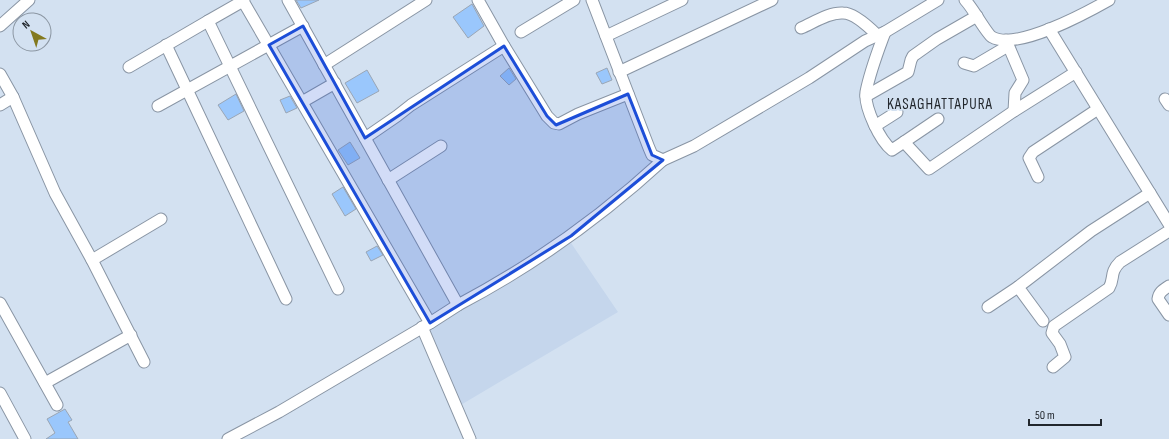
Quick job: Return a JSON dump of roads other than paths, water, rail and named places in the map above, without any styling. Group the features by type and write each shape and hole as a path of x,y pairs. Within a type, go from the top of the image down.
{"street":[{"path":"0,26 29,0"},
{"path":"128,67 244,0 426,325 470,439"},
{"path":"288,0 458,305"},
{"path":"324,65 426,0"},
{"path":"478,0 547,116 554,123 559,124 578,114 628,94"},
{"path":"521,32 574,0"},
{"path":"592,0 652,155 663,160"},
{"path":"606,36 682,0"},
{"path":"619,72 772,0"},
{"path":"228,439 279,412 484,291 571,236 638,183 663,160 694,146 938,0"},
{"path":"965,0 970,5 990,37 1007,43 1023,80 1015,93 1014,111"},
{"path":"964,63 974,66 1007,43 1025,38 1077,18 1109,0"},
{"path":"801,28 843,12 881,33"},
{"path":"866,96 908,72 913,56 937,39 977,16"},
{"path":"208,21 338,289"},
{"path":"158,106 303,26"},
{"path":"1049,29 1169,224"},
{"path":"881,33 866,96 875,126 886,146 892,150 938,119"},
{"path":"166,45 286,299"},
{"path":"364,138 504,46"},
{"path":"904,142 929,169 1014,111 1076,72"},
{"path":"0,74 13,97 55,193 92,260 144,362"},
{"path":"302,102 335,83"},
{"path":"0,105 13,97"},
{"path":"1038,177 1028,158 1033,152 1098,109"},
{"path":"875,126 897,112"},
{"path":"388,180 441,146"},
{"path":"988,307 1018,287 1091,231 1150,193"},
{"path":"92,260 161,219"},
{"path":"1053,367 1065,356 1060,344 1052,333 1054,326 1109,288 1112,283 1113,269 1120,262 1169,231"},
{"path":"1169,286 1161,291 1158,299 1169,315"},
{"path":"1018,287 1043,321"},
{"path":"0,303 57,405"},
{"path":"45,383 130,335"},
{"path":"0,393 25,439"}],"district":[{"name":"KASAGHATTAPURA","path":"940,104"}]}
